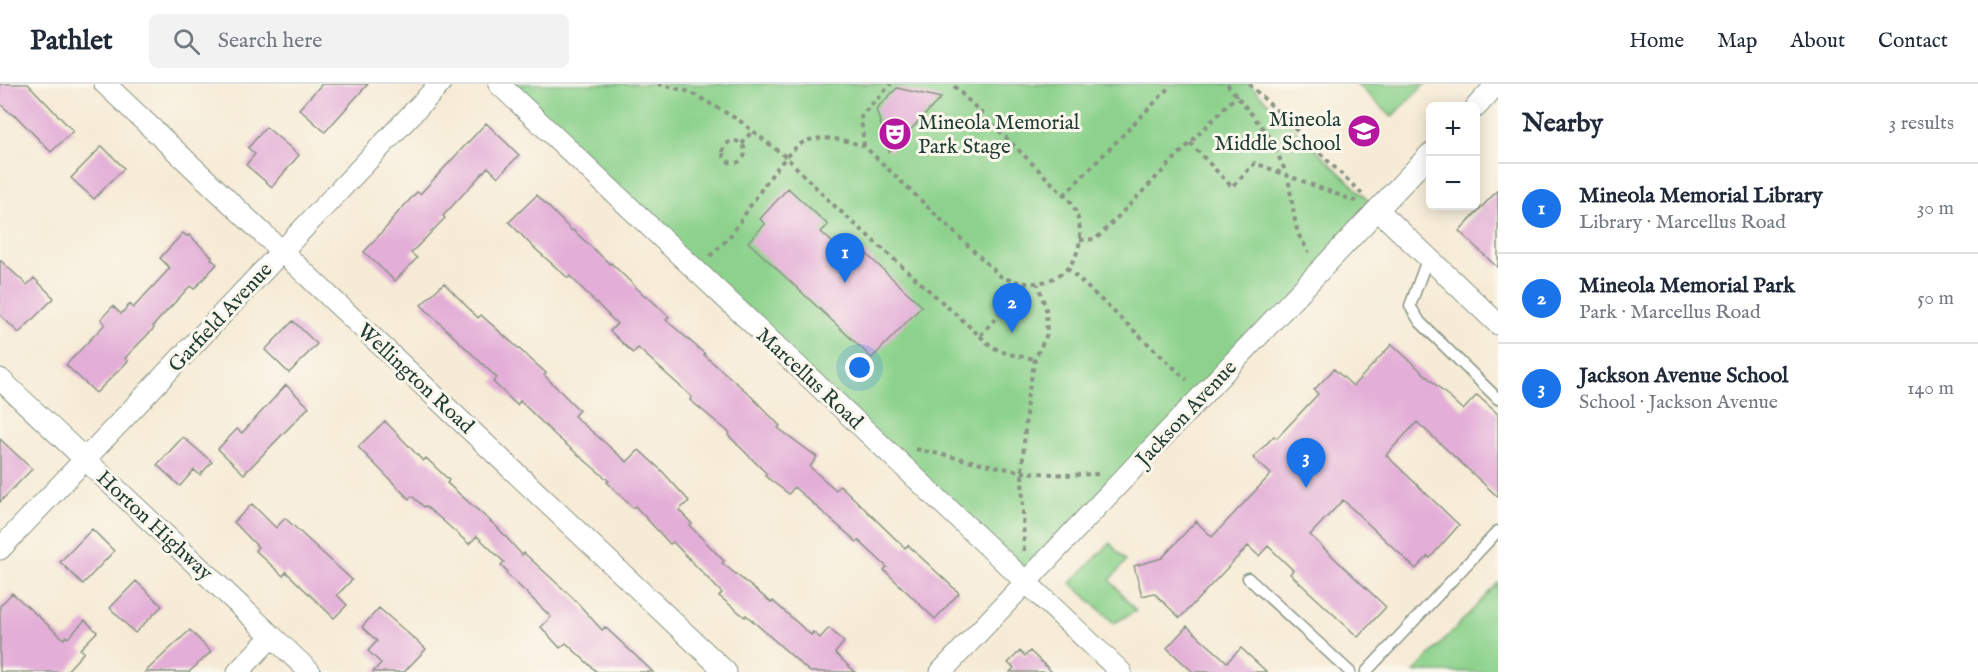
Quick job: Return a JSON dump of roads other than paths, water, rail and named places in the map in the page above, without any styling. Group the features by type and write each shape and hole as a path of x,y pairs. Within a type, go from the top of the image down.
{"street":[{"name":"Wellington Road","path":"105,84 726,672"},
{"name":"Garfield Avenue","path":"0,549 440,84"},
{"name":"Marcellus Road","path":"500,84 1121,672"},
{"path":"1480,103 1497,84"},
{"name":"Jackson Avenue","path":"941,672 1429,156"},
{"path":"1378,210 1498,324"},
{"name":"Horton Highway","path":"0,379 310,672"},
{"path":"238,672 272,636"}],"lane":[{"path":"1428,257 1410,306 1420,322 1498,399"},
{"path":"1366,672 1498,531"},
{"path":"1248,578 1350,672"}],"place":[{"name":"Mineola Middle School","path":"1364,131"},
{"name":"Mineola Memorial Park Stage","path":"895,134"},
{"name":"Mineola Memorial Library","path":"845,283"},
{"name":"Mineola Memorial Park","path":"1012,333"},
{"name":"Jackson Avenue School","path":"1306,488"}]}
